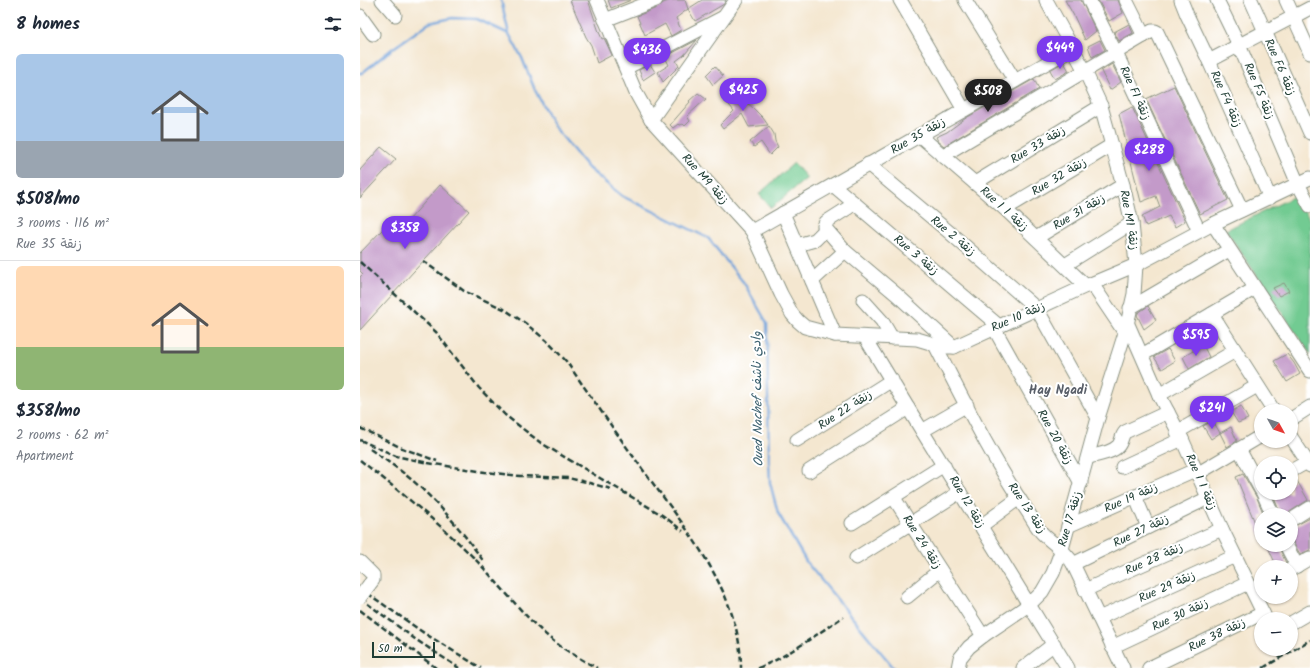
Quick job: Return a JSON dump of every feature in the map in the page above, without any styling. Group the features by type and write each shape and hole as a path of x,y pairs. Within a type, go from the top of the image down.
{"street":[{"path":"382,0 395,15"},
{"name":"Rue M9 زنقة","path":"597,0 636,93 651,120 752,231 792,314 801,324 805,326 835,335"},
{"path":"605,20 656,0"},
{"path":"651,120 736,0"},
{"path":"900,0 964,110"},
{"path":"965,0 1015,81"},
{"name":"Rue M1 زنقة","path":"1046,0 1085,71 1101,106 1132,223 1136,265"},
{"name":"Rue F1 زنقة","path":"1089,0 1116,53 1199,231"},
{"path":"1126,0 1150,34 1242,210"},
{"name":"Rue F4 زنقة","path":"1181,0 1270,198"},
{"name":"Rue F5 زنقة","path":"1217,0 1304,181 1310,206"},
{"name":"Rue F6 زنقة","path":"1250,0 1310,133"},
{"path":"1286,0 1310,53"},
{"path":"1209,61 1310,8"},
{"path":"360,16 373,34"},
{"path":"626,68 724,16"},
{"path":"942,156 1150,34"},
{"name":"Rue 35 زنقة","path":"752,231 1073,48"},
{"name":"Rue 33 زنقة","path":"975,183 1101,106"},
{"name":"Rue 1 زنقة 1","path":"919,135 1005,209 1065,265 1089,285"},
{"name":"Rue 32 زنقة","path":"1005,209 1112,145"},
{"name":"Rue 2 زنقة","path":"868,164 1037,309 1098,418"},
{"name":"Rue 10 زنقة","path":"954,347 1136,265 1213,224 1304,181"},
{"name":"Rue 3 زنقة","path":"833,185 997,327"},
{"name":"Rue 31 زنقة","path":"1036,238 1123,185"},
{"path":"854,202 848,208 826,222 824,226 826,229 845,251 896,294 954,347"},
{"path":"783,213 835,335 917,339 944,347 954,347"},
{"path":"1065,265 1132,223"},
{"path":"1213,224 1254,289 1310,371"},
{"path":"797,245 815,240 826,229"},
{"path":"1130,308 1229,250"},
{"path":"812,281 845,251"},
{"name":"Rue 17 زنقة","path":"958,668 960,658 969,647 1030,604 1042,592 1050,579 1062,549 1098,418 1126,327 1134,294 1136,265"},
{"path":"1089,285 1126,327"},
{"path":"1142,355 1254,289"},
{"path":"862,300 882,321 892,338"},
{"path":"1212,314 1270,404"},
{"name":"Rue 20 زنقة","path":"997,327 1081,483"},
{"name":"Rue 1 زنقة 1","path":"1126,327 1142,355 1235,556 1254,587"},
{"name":"Rue 12 زنقة","path":"865,337 1068,668"},
{"name":"Rue 13 زنقة","path":"935,345 1001,469 1019,498 1039,529 1069,557 1123,668"},
{"path":"1159,394 1235,351"},
{"name":"Rue 22 زنقة","path":"798,440 892,380"},
{"path":"1122,467 1180,435 1258,386"},
{"path":"922,431 967,406"},
{"path":"1298,415 1310,407"},
{"path":"809,471 908,408"},
{"path":"1088,457 1114,449 1120,444 1125,432 1168,412"},
{"name":"Rue 19 زنقة","path":"1068,526 1135,496 1196,472 1254,440"},
{"path":"1298,448 1308,464 1298,468"},
{"path":"1239,449 1254,476"},
{"path":"852,523 894,498 918,480 944,466"},
{"path":"856,558 960,492"},
{"path":"1135,496 1148,527"},
{"name":"Rue 24 زنقة","path":"894,498 983,636"},
{"path":"981,526 1019,498"},
{"name":"Rue 27 زنقة","path":"1073,564 1208,498"},
{"path":"1298,516 1310,508"},
{"name":"Rue 28 زنقة","path":"1085,590 1222,529"},
{"name":"Rue 29 زنقة","path":"1099,618 1235,556"},
{"path":"1298,566 1310,558"},
{"path":"360,562 373,575 372,580 360,597"},
{"path":"907,597 940,570"},
{"name":"Rue 30 زنقة","path":"1112,646 1254,587"},
{"path":"1298,619 1310,612"},
{"name":"Rue 38 زنقة","path":"1149,668 1254,621"},
{"path":"1023,668 1054,644"}],"green space":[{"path":"794,163 807,178 771,208 759,194"},
{"path":"1297,195 1310,221 1310,354 1226,230"}],"building":[{"path":"570,0 588,0 602,39 604,38 612,55 597,63 591,45"},
{"path":"608,0 631,0 611,8"},
{"path":"671,0 685,0 688,9 676,18 681,30 671,36 665,24 645,35 637,16 659,7 663,3"},
{"path":"702,0 726,0 724,4 695,21 688,9"},
{"path":"1065,0 1081,0 1096,31 1085,40 1074,16"},
{"path":"1098,0 1118,0 1123,13 1109,21"},
{"path":"1129,24 1133,33 1119,41 1114,32"},
{"path":"697,40 684,55 676,61 679,66 663,82 658,72 669,65 665,57"},
{"path":"1100,40 1105,50 1092,57 1088,46"},
{"path":"1064,62 1069,71 1055,79 1050,70"},
{"path":"650,64 655,72 643,80 639,70"},
{"path":"1112,64 1121,82 1110,90 1101,71"},
{"path":"715,66 723,76 713,85 706,75"},
{"path":"1034,79 1039,89 944,146 938,141 936,137 947,132 966,118"},
{"path":"1174,86 1228,200 1200,214 1146,99"},
{"path":"731,92 739,96 753,108 768,125 749,127 742,114 723,129 720,125 734,111 725,100"},
{"path":"698,93 706,99 687,116 690,121 685,126 683,124 678,124 673,128 670,125 690,102 689,101"},
{"path":"1132,107 1185,221 1175,227 1169,216 1146,226 1142,216 1160,207 1156,196 1141,202 1119,114"},
{"path":"769,126 774,134 778,147 770,155 761,142 754,147 750,142"},
{"path":"381,147 396,159 360,198 360,170"},
{"path":"440,185 469,211 360,330 360,277 363,274 360,271 360,253 383,229 387,233 395,224 401,229"},
{"path":"1284,283 1289,291 1279,296 1273,288"},
{"path":"1148,306 1156,320 1144,329 1137,315"},
{"path":"1203,345 1209,357 1189,369 1183,357"},
{"path":"1168,349 1175,361 1162,369 1154,357"},
{"path":"1287,354 1300,374 1287,382 1274,361"},
{"path":"1241,406 1248,419 1238,423 1231,412"},
{"path":"1213,421 1220,433 1211,439 1203,426"},
{"path":"1231,427 1237,441 1227,447 1220,433"},
{"path":"1243,474 1254,493 1254,500 1258,500 1261,508 1254,508 1254,520 1236,477"},
{"path":"1298,482 1308,500 1296,508 1278,508 1275,500 1298,500"},
{"path":"1310,518 1310,550 1300,554 1298,551 1298,524"},
{"path":"1270,552 1281,552 1285,560 1274,560"}],"waterway":[{"path":"501,0 509,34"},
{"name":"Oued Nachef وادي ناشف","path":"360,73 429,23 452,18 477,19 509,34 522,58 535,90 553,125 588,168 622,196 708,238 744,283 767,323 770,483 778,513 807,563 894,668"}],"railway":[{"path":"423,261 464,291 504,309 525,323 547,341 566,361 676,514 708,562 732,613 739,640 741,668"},
{"path":"360,262 436,332 479,388 505,415 541,443 662,515 683,531"},
{"path":"360,428 402,448 437,461"},
{"path":"360,440 396,456 428,463 520,476 568,478 611,489"},
{"path":"370,449 422,489 459,529 484,562"},
{"path":"360,460 418,507 460,544 484,568 526,615 548,636 560,646 597,668"},
{"path":"360,588 424,633 481,668"},
{"path":"360,598 415,639 459,668"},
{"path":"360,610 436,668"},
{"path":"758,668 780,658 843,617"},
{"path":"1263,668 1310,640"}],"district":[{"name":"Hay Ngadi","path":"1058,390"}]}
